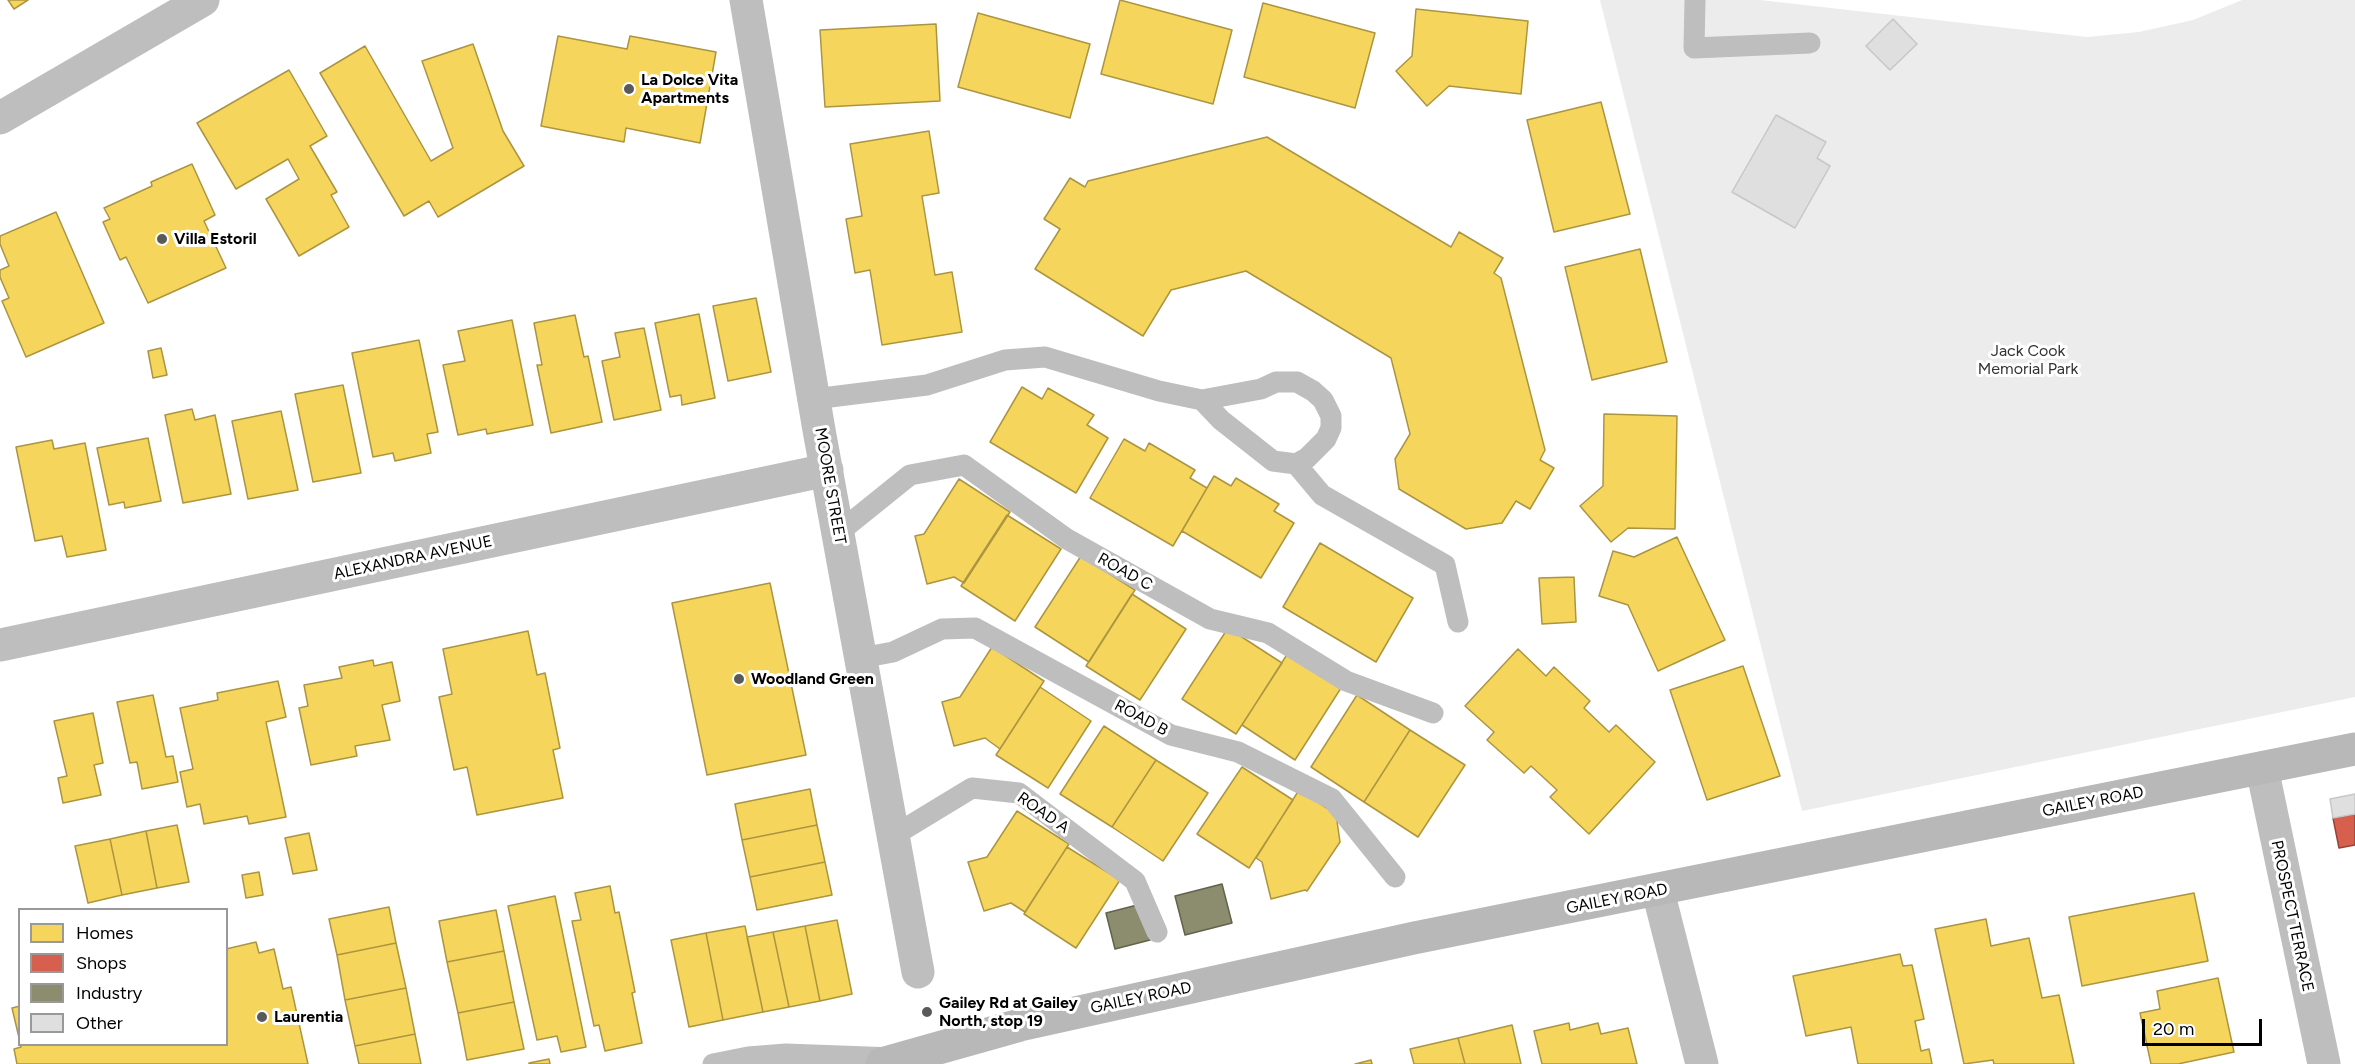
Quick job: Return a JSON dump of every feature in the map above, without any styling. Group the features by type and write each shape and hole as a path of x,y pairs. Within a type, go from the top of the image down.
{"main road":[{"name":"GAILEY ROAD","path":"892,1061 1020,1025 1414,938 1658,891 2355,749"}],"street":[{"path":"0,118 203,0"},
{"name":"MOORE STREET","path":"746,0 814,399 918,972"},
{"name":"ALEXANDRA AVENUE","path":"0,645 827,470"},
{"name":"PROSPECT TERRACE","path":"2262,768 2324,1064"},
{"path":"1658,891 1702,1064"}],"lane":[{"path":"1695,0 1694,48 1810,43"},
{"path":"814,399 927,386 1005,360 1045,357 1159,391 1202,400 1261,389 1276,382 1297,382 1313,390 1323,400 1332,416 1331,428 1326,439 1316,451 1296,464 1273,461 1221,420 1202,400"},
{"path":"1296,464 1322,495 1445,565 1458,622"},
{"name":"ROAD C","path":"838,533 910,475 964,465 1067,539 1210,619 1269,633 1346,681 1433,713"},
{"name":"ROAD B","path":"861,658 893,652 942,629 975,628 1171,735 1238,753 1332,799 1395,877"},
{"name":"ROAD A","path":"893,836 972,788 1019,793 1135,881 1157,932"},
{"path":"713,1064 748,1057 786,1054 892,1061"}],"green space":[{"name":"Jack Cook Memorial Park","path":"1600,0 1760,0 2087,37 2139,32 2193,20 2242,0 2355,0 2355,697 1802,811"}],"building: Homes":[{"path":"8,0 28,0 14,9"},
{"path":"1120,0 1232,30 1213,104 1101,74"},
{"path":"1263,3 1375,33 1355,108 1244,77"},
{"path":"1416,9 1528,21 1521,94 1449,86 1427,106 1396,71 1412,56"},
{"path":"978,13 1090,44 1070,118 958,87"},
{"path":"936,24 940,101 825,107 820,30"},
{"name":"La Dolce Vita Apartments","path":"558,36 627,49 630,36 716,52 700,143 626,128 624,142 541,126"},
{"path":"473,44 503,131 524,166 438,217 429,201 404,216 320,73 365,46 431,161 453,148 422,61"},
{"path":"289,70 327,136 310,146 337,192 331,195 349,227 299,256 266,199 299,179 288,159 236,189 197,123"},
{"path":"1601,102 1630,214 1554,232 1527,120"},
{"path":"929,131 939,193 922,196 935,275 952,272 962,332 882,345 870,270 855,273 846,219 862,216 850,144"},
{"path":"1267,137 1451,247 1459,232 1503,258 1494,273 1501,278 1545,450 1540,460 1554,468 1530,509 1516,501 1502,523 1466,529 1399,489 1395,459 1410,434 1391,358 1246,271 1171,290 1143,336 1035,269 1060,229 1044,219 1070,178 1085,187 1088,181"},
{"name":"Villa Estoril","path":"192,164 215,215 204,221 226,268 148,303 126,257 120,260 103,222 110,219 104,208 152,186 151,182"},
{"path":"56,212 104,323 26,357 2,301 9,298 0,277 0,270 9,266 0,244 0,236"},
{"path":"1640,249 1667,362 1592,380 1565,267"},
{"path":"756,298 771,372 728,381 713,306"},
{"path":"699,314 715,398 682,405 681,395 670,397 655,323"},
{"path":"575,315 584,357 588,356 602,422 551,433 537,365 542,365 534,323"},
{"path":"512,320 533,425 487,434 486,429 458,435 443,365 465,361 458,331"},
{"path":"644,328 661,410 614,420 602,361 620,357 615,333"},
{"path":"419,340 438,432 427,434 431,453 395,461 393,453 373,457 352,353"},
{"path":"161,348 167,375 153,378 148,351"},
{"path":"343,385 361,473 313,482 295,394"},
{"path":"1022,387 1042,399 1048,388 1094,415 1087,425 1108,438 1076,493 990,442"},
{"path":"192,409 195,420 215,415 231,494 183,503 165,415"},
{"path":"281,411 298,490 248,499 232,421"},
{"path":"1604,414 1677,416 1675,529 1628,528 1611,542 1580,506 1603,486"},
{"path":"148,438 161,501 125,508 124,502 109,505 97,448"},
{"path":"1124,439 1145,451 1149,443 1195,470 1190,478 1207,488 1173,546 1090,498"},
{"path":"52,440 54,449 85,443 106,550 67,557 62,536 35,541 16,447"},
{"path":"1214,476 1231,486 1236,478 1279,504 1274,511 1294,523 1261,578 1182,531"},
{"path":"959,479 1010,512 964,583 954,577 927,584 915,536 924,534"},
{"path":"1007,515 1061,549 1015,621 961,586"},
{"path":"1677,537 1725,640 1658,671 1628,605 1599,596 1613,551 1634,557"},
{"path":"1320,543 1413,598 1376,662 1283,607"},
{"path":"1081,556 1135,590 1089,662 1035,627"},
{"path":"1574,577 1576,622 1542,624 1539,578"},
{"name":"Woodland Green","path":"770,583 806,755 707,775 672,603"},
{"path":"1132,594 1186,629 1140,700 1086,666"},
{"path":"1228,628 1282,663 1236,734 1182,699"},
{"path":"528,631 537,675 545,673 560,748 553,750 563,798 477,815 467,767 454,770 439,697 452,694 443,649"},
{"path":"992,647 1044,681 1000,749 985,738 954,746 942,702 960,697"},
{"path":"1518,649 1546,676 1554,667 1590,701 1584,708 1609,732 1616,725 1655,762 1589,834 1550,797 1557,790 1531,766 1524,773 1487,740 1494,732 1465,706"},
{"path":"1288,653 1341,688 1295,760 1242,725"},
{"path":"373,660 374,666 392,662 400,701 382,705 390,740 355,746 357,756 311,765 299,708 308,706 304,685 342,678 339,667"},
{"path":"1743,666 1780,776 1707,800 1670,690"},
{"path":"278,681 286,717 266,722 286,817 249,824 247,816 204,824 200,804 187,807 180,772 193,769 180,708 218,700 217,693"},
{"path":"1040,687 1091,721 1048,788 996,755"},
{"path":"153,695 166,757 173,756 178,782 142,789 137,762 130,763 117,702"},
{"path":"1357,695 1410,730 1364,802 1311,767"},
{"path":"93,713 103,763 94,765 101,795 63,803 58,778 67,776 54,721"},
{"path":"1104,726 1156,760 1112,827 1060,794"},
{"path":"1410,730 1465,765 1418,837 1364,802"},
{"path":"1156,760 1208,793 1163,861 1112,827"},
{"path":"1242,767 1293,800 1249,868 1197,834"},
{"path":"810,789 817,825 742,840 735,804"},
{"path":"1299,790 1336,814 1340,842 1307,891 1271,899 1262,862 1256,858"},
{"path":"1017,811 1069,844 1025,912 1011,903 984,911 968,862 987,857"},
{"path":"177,825 189,882 157,888 146,831"},
{"path":"817,825 825,862 750,877 742,840"},
{"path":"146,831 157,888 122,895 110,839"},
{"path":"309,833 317,870 293,874 285,838"},
{"path":"110,839 122,895 88,903 75,846"},
{"path":"1067,847 1120,880 1076,948 1024,914"},
{"path":"825,862 832,895 757,910 750,877"},
{"path":"259,872 263,895 246,898 242,875"},
{"path":"610,886 615,913 619,912 635,992 632,993 642,1043 605,1051 599,1025 594,1026 572,921 581,920 575,893"},
{"path":"2194,893 2208,961 2082,986 2069,917"},
{"path":"555,896 586,1047 561,1052 557,1036 537,1040 508,906"},
{"path":"389,907 396,943 337,955 329,919"},
{"path":"496,910 504,951 447,962 439,921"},
{"path":"1986,919 1991,946 2029,938 2042,998 2059,995 2074,1064 1994,1064 1993,1060 1964,1064 1935,929"},
{"path":"837,920 852,994 820,1001 805,926"},
{"path":"745,926 763,1012 723,1020 706,933"},
{"path":"805,926 820,1001 789,1007 773,932"},
{"path":"773,932 789,1007 763,1012 747,937"},
{"path":"706,933 723,1020 689,1027 671,940"},
{"name":"Laurentia","path":"256,942 259,953 274,949 283,989 291,987 308,1064 17,1064 14,1049 21,1046 228,1046 228,949"},
{"path":"396,943 406,988 345,1000 337,955"},
{"path":"504,951 514,1002 458,1013 447,962"},
{"path":"1900,954 1903,966 1912,965 1924,1019 1915,1021 1921,1051 1929,1049 1932,1064 1858,1064 1851,1027 1806,1036 1793,976"},
{"path":"2218,978 2234,1052 2178,1064 2151,1064 2140,1013 2160,1009 2157,991"},
{"path":"406,988 415,1034 355,1046 345,1000"},
{"path":"514,1002 524,1049 467,1060 458,1013"},
{"path":"18,1006 18,1034 12,1008"},
{"path":"1569,1023 1570,1030 1598,1023 1601,1034 1628,1028 1637,1064 1542,1064 1534,1031"},
{"path":"1512,1025 1521,1064 1465,1064 1458,1038"},
{"path":"415,1034 421,1064 359,1064 355,1046"},
{"path":"1458,1038 1465,1064 1414,1064 1410,1049"},
{"path":"549,1059 550,1064 529,1064 529,1063"},
{"path":"1371,1060 1372,1064 1355,1064"}],"building: Shops":[{"path":"2355,814 2355,845 2339,848 2333,818"}],"building: Industry":[{"path":"1222,884 1232,923 1185,935 1175,896"},
{"path":"1141,904 1150,940 1115,949 1106,913"}],"building: Other":[{"path":"1893,19 1917,44 1890,70 1866,46"},
{"path":"1776,115 1826,142 1817,158 1830,166 1795,228 1732,192"},
{"path":"2355,794 2355,814 2333,818 2330,799"}],"place":[{"name":"La Dolce Vita Apartments","path":"629,89"},
{"name":"Villa Estoril","path":"162,239"},
{"name":"Woodland Green","path":"739,679"},
{"name":"Gailey Rd at Gailey North, stop 19","path":"927,1012"},
{"name":"Laurentia","path":"262,1017"}]}
